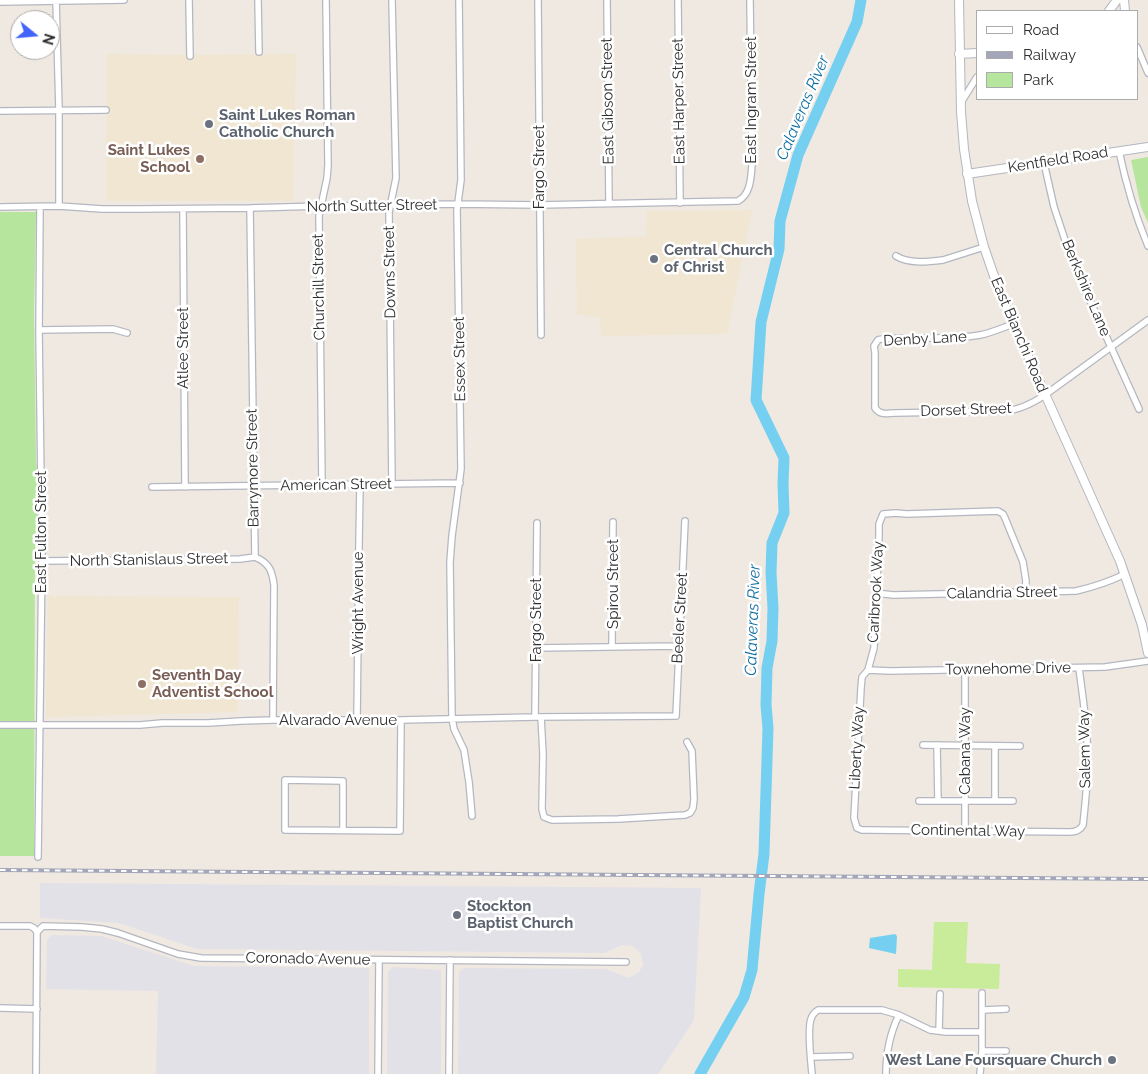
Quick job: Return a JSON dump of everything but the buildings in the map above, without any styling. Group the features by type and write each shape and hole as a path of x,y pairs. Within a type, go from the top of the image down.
{"street":[{"path":"56,0 59,206"},
{"path":"0,2 124,0"},
{"path":"189,0 190,56"},
{"path":"258,0 259,52"},
{"name":"Churchill Street","path":"322,485 319,216 328,165 326,0"},
{"name":"Downs Street","path":"392,0 396,178 389,212 392,484"},
{"name":"Essex Street","path":"459,0 461,180 457,204 462,451 450,562 452,718 454,729 464,750 472,816"},
{"name":"Fargo Street","path":"538,0 542,335"},
{"name":"East Gibson Street","path":"607,0 609,203"},
{"name":"East Harper Street","path":"678,0 680,203"},
{"name":"East Ingram Street","path":"742,199 748,191 752,164 750,0"},
{"name":"East Bianchi Road","path":"959,0 964,149 972,201 984,247 1013,324 1125,574 1145,625 1148,653"},
{"path":"1138,49 1148,73"},
{"path":"960,54 976,53"},
{"path":"961,103 976,78"},
{"path":"0,111 106,110"},
{"name":"Kentfield Road","path":"968,174 1148,147"},
{"path":"1119,151 1134,211 1148,246"},
{"name":"Berkshire Lane","path":"1044,162 1054,207 1064,237 1089,300 1139,410"},
{"name":"North Sutter Street","path":"0,207 59,206 102,209 183,209 457,204 680,203 733,202 742,199"},
{"name":"East Fulton Street","path":"38,857 42,561 39,330 40,206"},
{"name":"Barrymore Street","path":"250,208 256,557"},
{"name":"Atlee Street","path":"183,209 185,487"},
{"path":"896,256 916,262 936,261 984,247"},
{"name":"Dorset Street","path":"878,411 883,414 1011,410 1033,403 1148,320"},
{"name":"Denby Lane","path":"878,411 875,404 874,346 878,340 883,338 966,337 988,333 1013,324"},
{"path":"39,330 113,329 127,333"},
{"name":"American Street","path":"152,487 460,482"},
{"name":"Wright Avenue","path":"357,720 360,485"},
{"name":"Caribrook Way","path":"868,670 874,648 879,524 883,514 998,511 1005,518 1023,562 1026,581 1025,592"},
{"name":"Beeler Street","path":"676,716 685,521"},
{"name":"Spirou Street","path":"612,646 613,522"},
{"name":"Fargo Street","path":"537,523 536,648 538,717 543,754 542,809 544,817 552,820 618,819 685,815 690,813 693,808 694,799 692,751 687,742"},
{"path":"256,557 265,562 270,569 274,585 273,720"},
{"name":"North Stanislaus Street","path":"42,561 240,559 256,557"},
{"name":"Calandria Street","path":"876,593 893,595 1076,591 1091,588 1125,574"},
{"path":"536,648 678,646"},
{"name":"Townehome Drive","path":"868,670 1078,668 1117,666 1148,661"},
{"name":"Salem Way","path":"1078,668 1085,711 1088,764 1080,830"},
{"name":"Liberty Way","path":"857,828 854,818 861,688 862,677 868,670"},
{"name":"Cabana Way","path":"965,670 965,831"},
{"name":"Alvarado Avenue","path":"0,725 140,725 273,720 676,716"},
{"path":"342,830 343,781 285,780 285,830 342,830 400,830 401,720"},
{"path":"923,745 1020,746"},
{"path":"938,745 938,801"},
{"path":"995,746 995,801"},
{"path":"919,801 1013,801"},
{"name":"Continental Way","path":"857,828 862,830 1069,832 1080,830"},
{"path":"0,926 30,926 37,932 36,1074"},
{"name":"Coronado Avenue","path":"37,932 43,926 102,929 178,954 201,958 626,962"},
{"path":"378,1074 379,960"},
{"path":"449,1074 450,960"},
{"path":"980,1074 982,993"},
{"path":"939,1031 940,994"},
{"path":"0,1008 37,1009"},
{"path":"812,1074 810,1020 818,1010 882,1010 899,1015 930,1030 982,1032"},
{"path":"982,1010 1006,1010"},
{"path":"886,1074 889,1042 899,1015"},
{"path":"982,1052 1006,1051"},
{"path":"811,1057 850,1056"}],"shaded area":[{"name":"Saint Lukes School","path":"107,54 296,54 293,201 106,201"},
{"path":"752,210 727,334 601,336 600,318 577,314 576,239 646,236 647,211"},
{"name":"Seventh Day Adventist School","path":"48,596 239,597 238,712 46,717"},
{"path":"40,883 701,888 694,1020 658,1074 458,1074 459,972 464,968 606,969 629,978 639,972 643,965 641,954 633,946 622,945 604,953 197,949 119,923 40,918"},
{"path":"52,935 101,936 194,966 369,968 369,1074 156,1074 158,991 46,989 47,940"},
{"path":"393,967 441,970 441,1074 387,1074 388,972"}],"green space":[{"path":"1148,157 1148,223 1141,207 1131,160"},
{"path":"0,212 36,212 34,314 36,462 39,490 35,539 34,856 0,856"},
{"path":"934,922 968,922 966,963 1000,964 999,989 898,987 898,969 932,970"}],"water":[{"path":"895,934 897,936 896,954 869,948 870,938"}],"waterway":[{"name":"Calaveras River","path":"700,1074 744,997 752,970 764,854 768,728 766,705 767,668 772,641 773,608 772,543 784,513 784,458 756,400 761,322 779,249 780,221 798,155 857,22 861,0"}],"railway":[{"path":"0,870 1148,879"}],"place":[{"name":"Saint Lukes Roman Catholic Church","path":"209,124"},
{"name":"Saint Lukes School","path":"200,159"},
{"name":"Central Church of Christ","path":"654,259"},
{"name":"Seventh Day Adventist School","path":"142,684"},
{"name":"Stockton Baptist Church","path":"457,915"},
{"name":"West Lane Foursquare Church","path":"1112,1060"}]}
